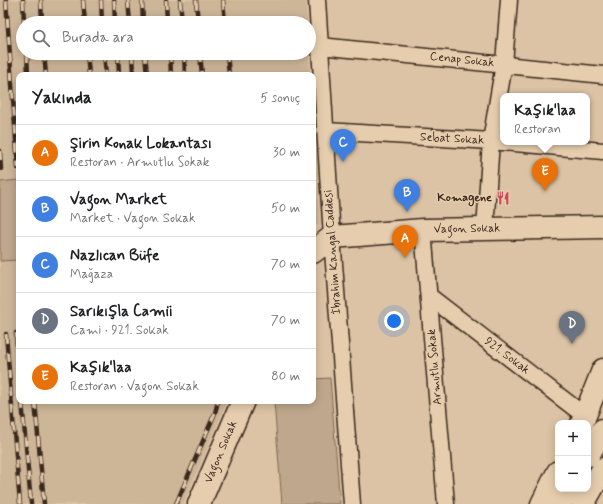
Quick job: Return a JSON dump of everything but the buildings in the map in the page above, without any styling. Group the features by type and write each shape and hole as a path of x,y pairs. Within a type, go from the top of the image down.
{"main road":[{"name":"Vagon Sokak","path":"332,237 423,230 603,227"},
{"path":"316,250 332,237"},
{"path":"584,419 603,370"},
{"name":"Vagon Sokak","path":"199,504 242,404"},
{"path":"591,450 603,430"},
{"path":"583,504 603,469"},
{"path":"542,504 555,478"},
{"path":"560,504 566,492"}],"street":[{"name":"İbrahim Kangal Caddesi","path":"317,0 332,237 352,504"},
{"path":"485,229 491,141 504,64 509,0"},
{"name":"Cenap Sokak","path":"320,46 603,75"},
{"name":"Sebat Sokak","path":"326,131 500,142"},
{"name":"Sebat Sokak","path":"536,145 603,151"},
{"name":"Armutlu Sokak","path":"423,230 446,504"},
{"name":"921. Sokak","path":"429,296 584,419"}],"shaded area":[{"path":"0,0 306,0 307,16 16,16 16,60 309,60 310,72 16,72 16,404 226,404 183,504 0,504"},
{"path":"316,174 319,225 316,225"},
{"path":"16,180 16,260 0,261 0,182"},
{"path":"330,378 340,504 282,504 274,404 316,404 316,379"}],"railway":[{"path":"6,0 16,140"},
{"path":"23,0 24,16"},
{"path":"41,0 42,16"},
{"path":"83,0 84,16"},
{"path":"101,0 102,16"},
{"path":"114,0 115,16"},
{"path":"128,0 129,16"},
{"path":"142,0 143,16"},
{"path":"166,0 167,16"},
{"path":"180,0 181,16"},
{"path":"196,0 197,16"},
{"path":"223,0 224,16"},
{"path":"27,60 28,72"},
{"path":"45,60 46,72"},
{"path":"88,60 89,72"},
{"path":"105,60 106,72"},
{"path":"118,60 119,72"},
{"path":"132,60 133,72"},
{"path":"146,60 147,72"},
{"path":"170,60 171,72"},
{"path":"184,60 185,72"},
{"path":"201,60 202,72"},
{"path":"228,60 229,72"},
{"path":"0,151 1,169"},
{"path":"6,334 20,504"},
{"path":"22,404 31,504"},
{"path":"35,404 44,504"},
{"path":"176,504 215,413 217,404"}],"place":[{"name":"Nazlıcan Büfe","path":"343,162"},
{"name":"Kaşık'laa","path":"545,191"},
{"name":"Komagene","path":"503,198"},
{"name":"Vagon Market","path":"407,212"},
{"name":"Şirin Konak Lokantası","path":"405,258"},
{"name":"Sarıkışla Camii","path":"572,344"}]}
